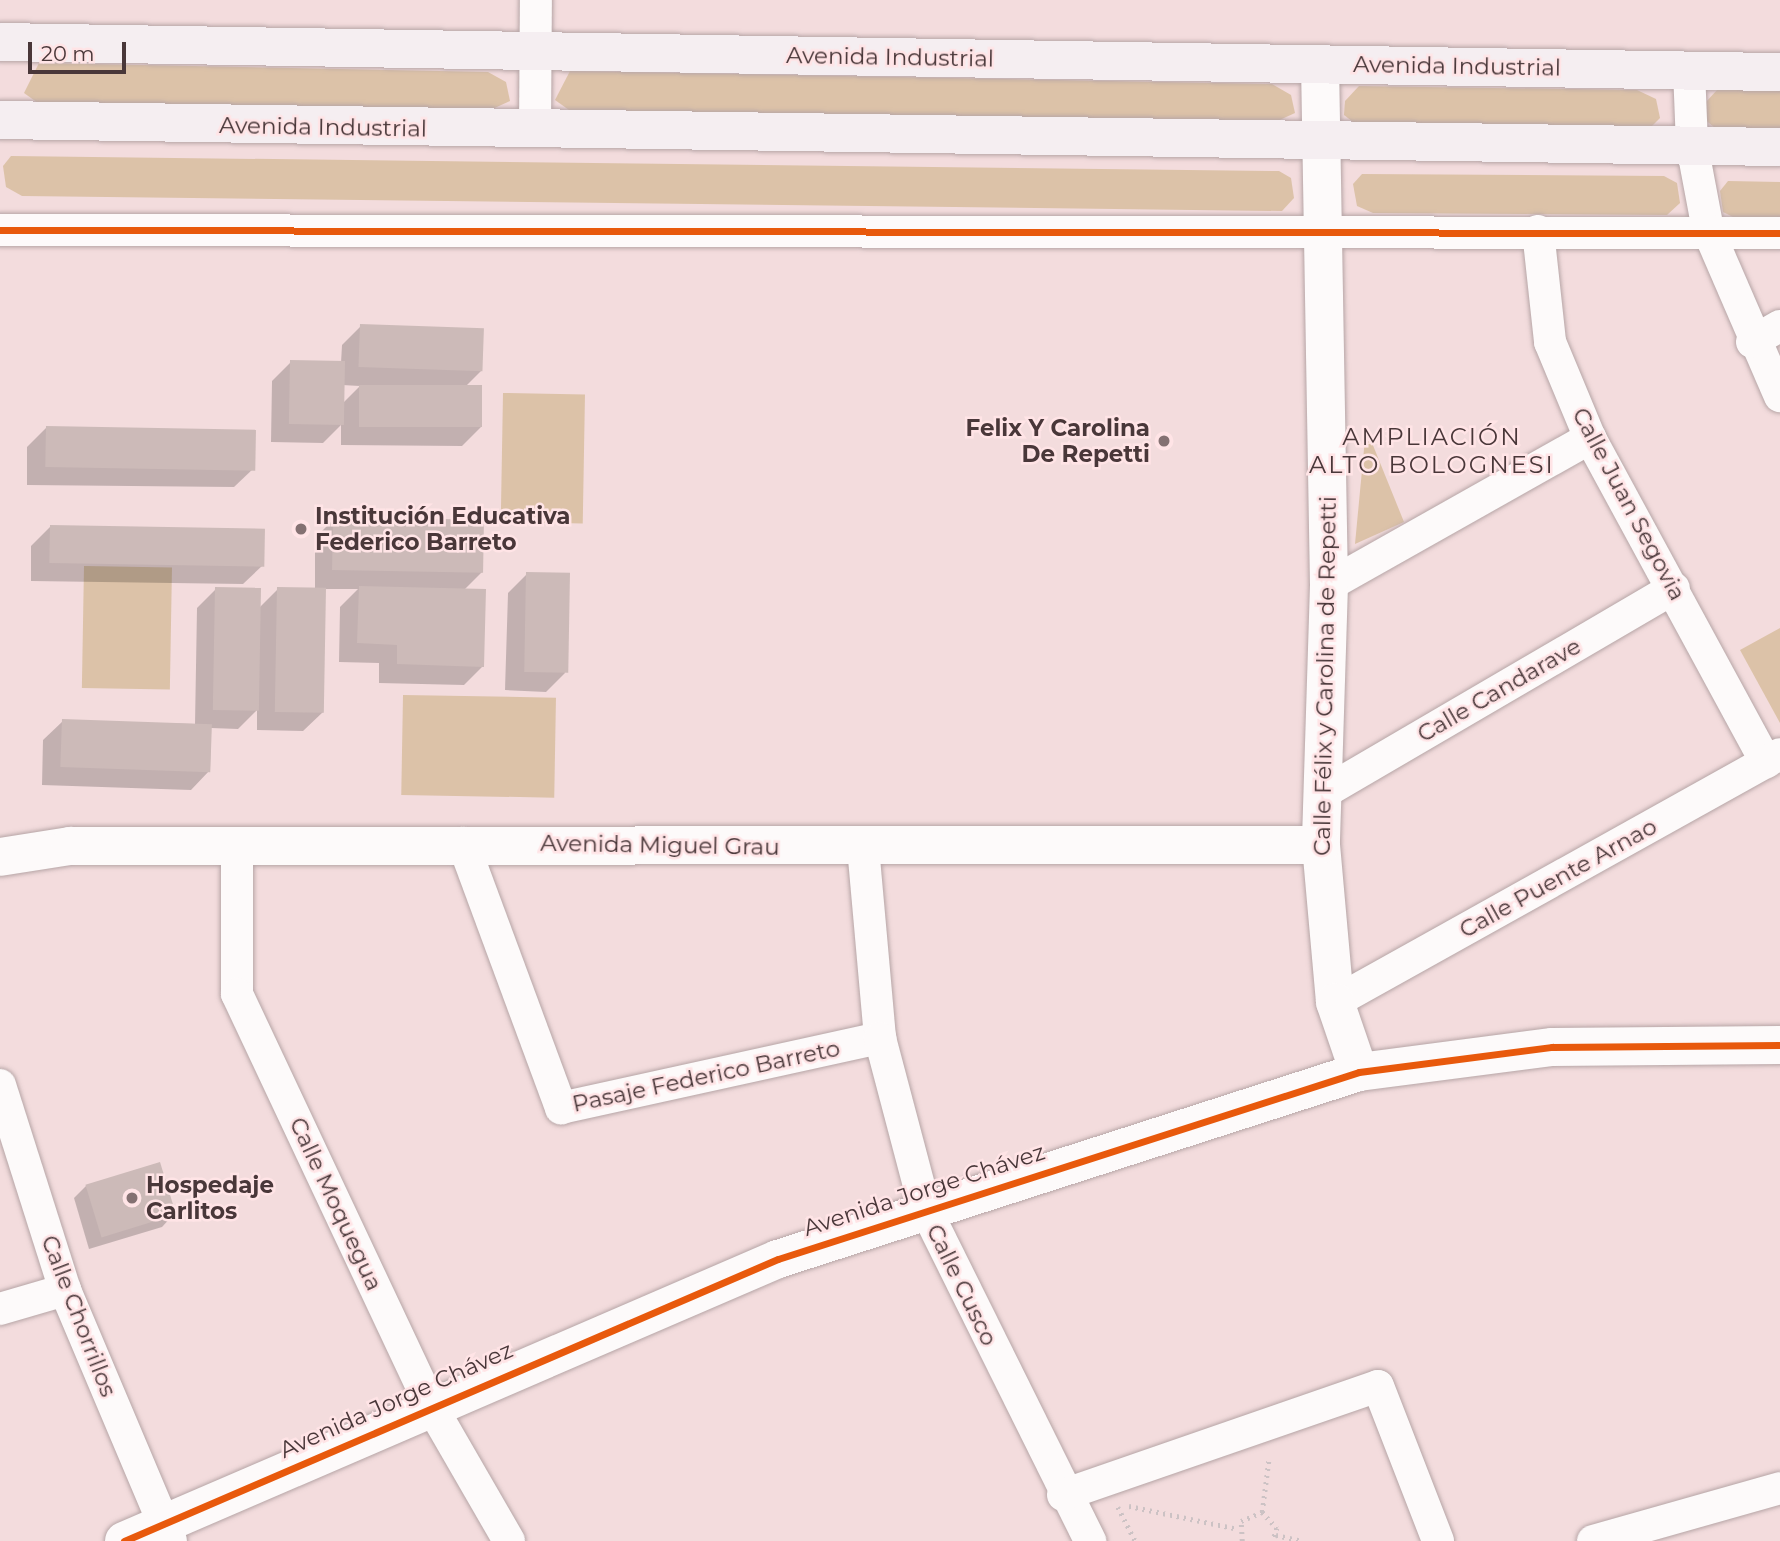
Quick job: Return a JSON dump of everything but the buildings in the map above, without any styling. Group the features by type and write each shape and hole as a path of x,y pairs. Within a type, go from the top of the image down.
{"main road":[{"name":"Avenida Industrial","path":"0,42 1780,72"},
{"name":"Avenida Industrial","path":"0,120 1780,147"}],"street":[{"path":"535,129 536,0"},
{"name":"Calle Félix y Carolina de Repetti","path":"1320,64 1329,585 1325,792 1321,845 1335,1002 1359,1072"},
{"path":"1689,70 1692,145 1708,230 1752,342 1780,396"},
{"path":"0,230 1321,229 1708,230 1780,233"},
{"name":"Calle Juan Segovia","path":"1538,231 1550,342 1590,438 1773,758"},
{"path":"1752,342 1780,326"},
{"path":"1329,585 1590,438"},
{"name":"Calle Candarave","path":"1325,792 1674,589"},
{"name":"Calle Puente Arnao","path":"1335,1002 1773,758"},
{"name":"Avenida Miguel Grau","path":"0,858 70,846 237,847 463,843 863,847 1321,845"},
{"name":"Pasaje Federico Barreto","path":"463,843 561,1108 880,1038"},
{"name":"Calle Moquegua","path":"237,847 237,994 430,1404 509,1541"},
{"name":"Calle Cusco","path":"863,847 880,1038 925,1208 1063,1495 1090,1541"},
{"name":"Avenida Jorge Chávez","path":"124,1541 167,1532 430,1404 778,1259 925,1208 1359,1072 1552,1047 1780,1045"},
{"name":"Calle Chorrillos","path":"0,1085 65,1290 167,1532"},
{"path":"0,1309 65,1290"},
{"path":"1063,1495 1378,1386 1438,1541"},
{"path":"1593,1541 1676,1530 1780,1488"}],"path":[{"path":"1257,1457 1282,1448"},
{"path":"1262,1512 1270,1452"},
{"path":"1116,1504 1142,1495"},
{"path":"1116,1504 1238,1529"},
{"path":"1116,1504 1135,1541"},
{"path":"1242,1541 1238,1529 1246,1515 1262,1512 1272,1518 1275,1538 1303,1541"}],"shaded area":[{"path":"39,63 488,72 506,82 510,101 488,111 38,103 24,93"},
{"path":"570,71 1272,84 1291,95 1295,113 1273,123 569,110 555,100"},
{"path":"1359,86 1637,90 1656,99 1660,118 1648,130 1357,125 1344,115 1345,101"},
{"path":"1718,89 1780,90 1780,129 1715,128 1703,118 1704,104"},
{"path":"11,156 1279,171 1291,178 1294,198 1282,211 22,196 6,187 3,166"},
{"path":"1362,174 1664,176 1677,183 1680,203 1667,215 1373,213 1357,206 1353,184"},
{"path":"1728,181 1780,182 1780,221 1739,220 1723,212 1720,191"},
{"path":"503,393 585,394 583,523 501,522"},
{"path":"1366,428 1404,522 1355,544"},
{"path":"84,566 172,568 170,690 82,688"},
{"path":"1780,628 1780,723 1740,650"},
{"path":"403,695 556,698 554,798 401,795"}],"cycle path":[{"path":"0,230 1780,233"},
{"path":"124,1541 778,1259 1359,1072 1552,1047 1780,1045"}],"place":[{"name":"Felix Y Carolina De Repetti","path":"1164,441"},
{"name":"Institución Educativa Federico Barreto","path":"301,529"},
{"name":"Hospedaje Carlitos","path":"132,1198"}],"district":[{"name":"AMPLIACIÓN ALTO BOLOGNESI","path":"1432,451"}]}
